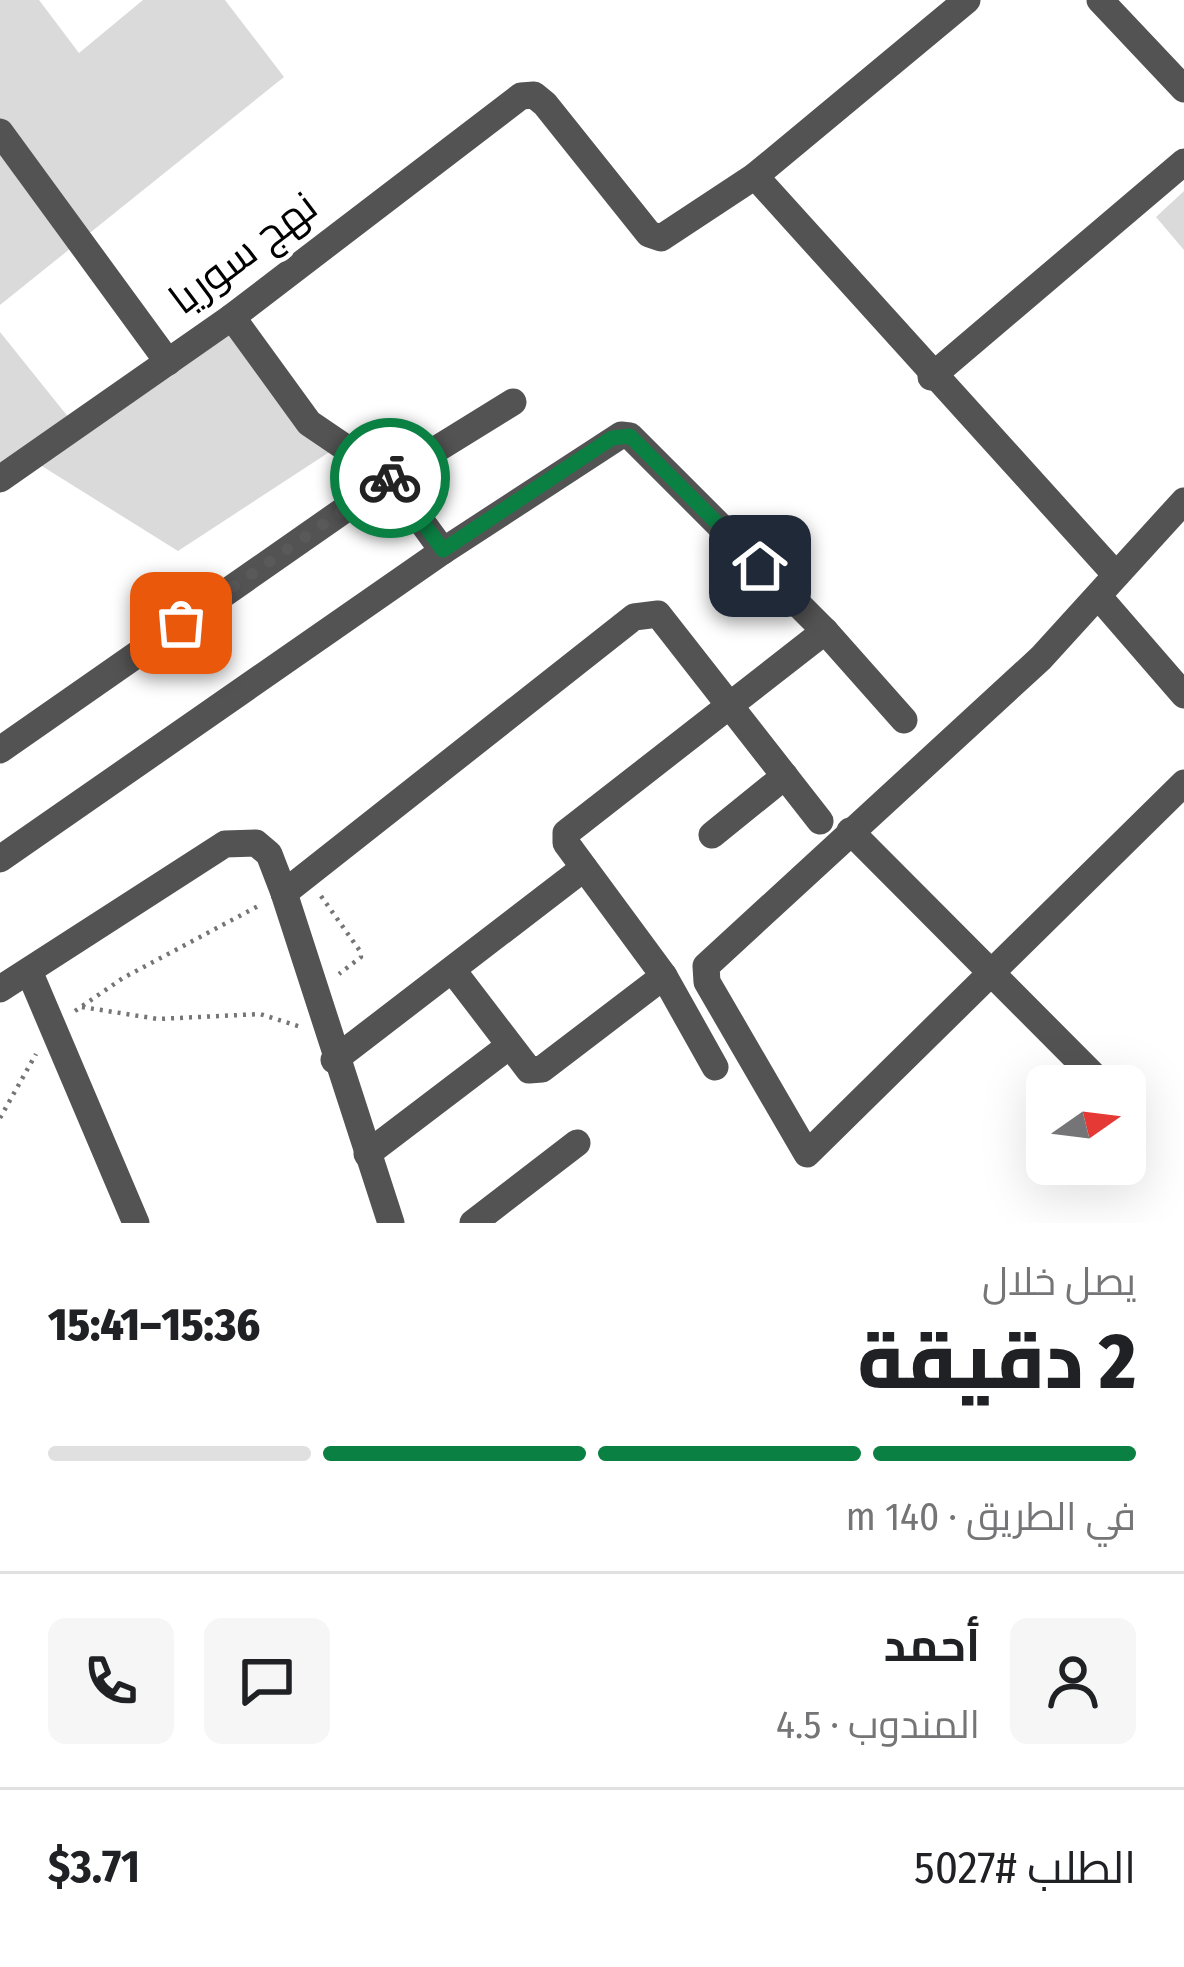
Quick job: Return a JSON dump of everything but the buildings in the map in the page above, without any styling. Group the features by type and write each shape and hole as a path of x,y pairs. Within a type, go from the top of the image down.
{"street":[{"path":"967,0 754,176 1107,586 1184,695"},
{"path":"1100,0 1184,89"},
{"name":"نهج سوريا","path":"0,479 232,317 508,102 534,95 649,234 673,234 754,176"},
{"path":"0,132 167,362"},
{"path":"931,377 1184,162"},
{"path":"232,317 309,423 390,478 443,550"},
{"path":"0,749 390,478 513,402"},
{"path":"0,859 612,438 630,436 825,631 904,720"},
{"path":"1184,501 1041,658 850,831 704,974 807,1154 1184,783"},
{"path":"296,886 641,614 658,614 820,821"},
{"path":"715,1067 664,976 566,843 566,833 825,631"},
{"path":"712,835 785,776"},
{"path":"850,831 1083,1065"},
{"path":"0,989 225,844 256,843 296,886 315,992 391,1223"},
{"path":"332,1048 454,972 584,868"},
{"path":"28,971 136,1223"},
{"path":"454,972 530,1070 542,1069 664,976"},
{"path":"367,1154 509,1046"},
{"path":"473,1223 577,1143"}],"path":[{"path":"0,1118 51,1028 154,960 296,886 356,941 361,957 315,992"},
{"path":"82,1007 158,1019 260,1015 332,1048"}],"shaded area":[{"path":"0,0 39,0 79,53 143,0 225,0 284,77 0,305"},
{"path":"1184,191 1184,250 1156,217"},
{"path":"215,314 331,451 178,551 37,463 0,489 0,332 69,418"}],"way so far":[{"path":"181,623 390,478"}],"route":[{"path":"390,478 443,550 612,438 630,436 760,566"}]}
